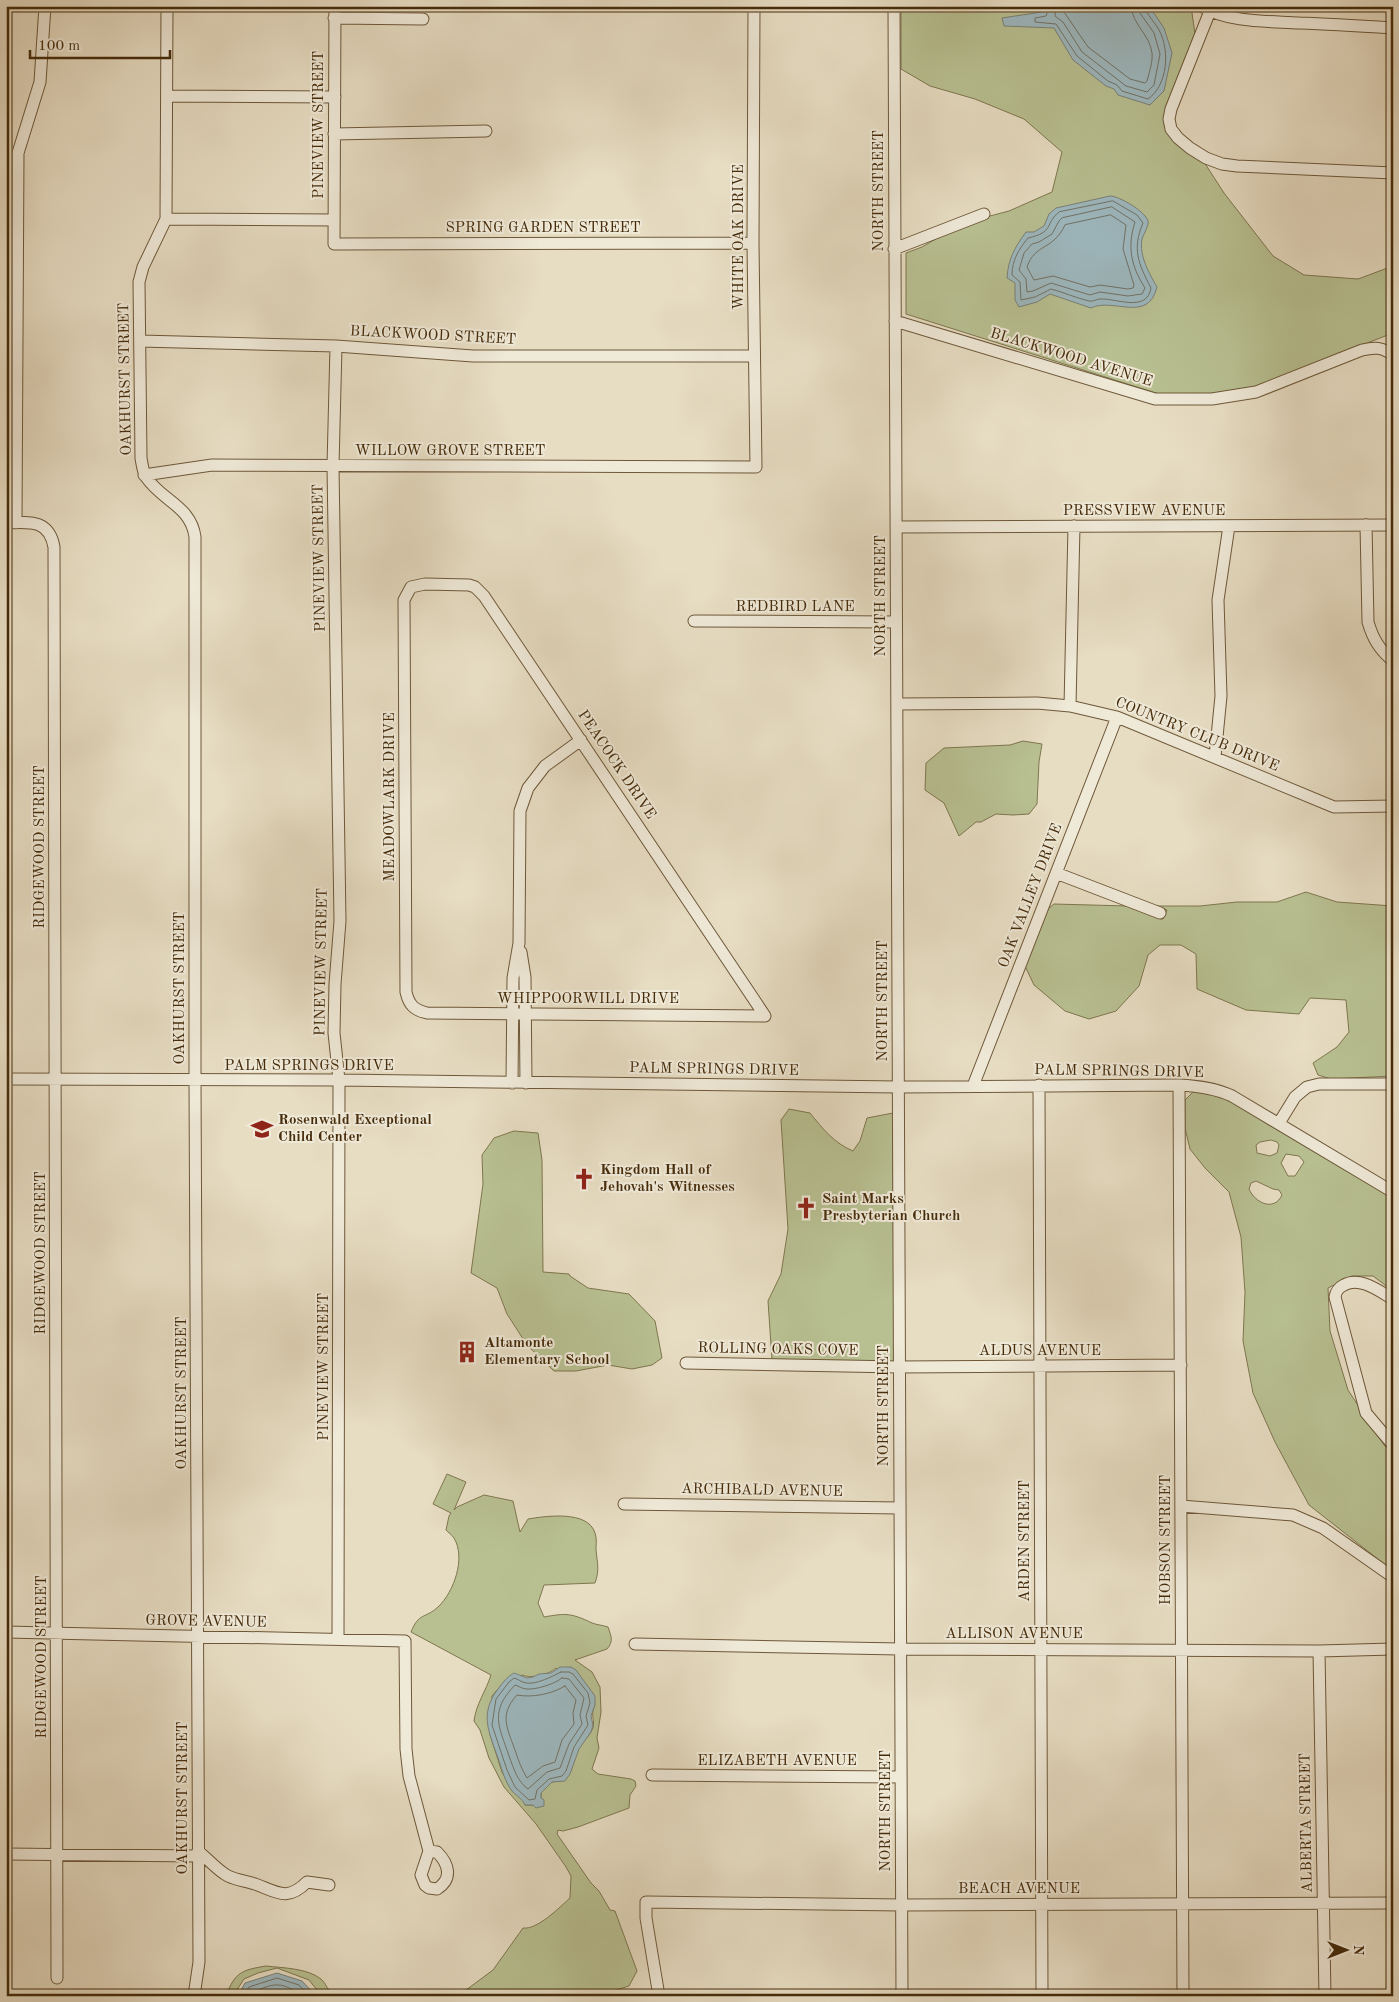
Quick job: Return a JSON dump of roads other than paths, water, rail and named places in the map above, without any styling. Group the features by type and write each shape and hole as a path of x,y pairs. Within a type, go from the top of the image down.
{"street":[{"path":"11,523 18,153 40,82 45,6"},
{"name":"OAKHURST STREET","path":"167,6 166,219 143,267 139,282 141,458 144,475 154,488 189,517 194,526 195,537 195,1080 199,1962 194,1996"},
{"name":"PINEVIEW STREET","path":"334,6 334,244"},
{"name":"WHITE OAK DRIVE","path":"754,6 753,243 756,467"},
{"name":"NORTH STREET","path":"894,6 902,1996"},
{"path":"1393,28 1263,21 1232,17 1205,9 1169,119 1171,128 1178,138 1190,148 1206,158 1237,166 1393,173"},
{"path":"334,18 423,19"},
{"path":"167,96 335,97"},
{"path":"334,134 486,131"},
{"path":"894,249 984,214"},
{"path":"166,219 334,220"},
{"name":"SPRING GARDEN STREET","path":"334,244 753,243"},
{"name":"BLACKWOOD AVENUE","path":"895,321 1156,399 1212,399 1256,392 1362,350 1375,347 1388,352"},
{"name":"BLACKWOOD STREET","path":"140,342 336,346 473,356 754,356"},
{"name":"PINEVIEW STREET","path":"336,346 334,466 340,921 335,984 334,1033 339,1080 338,1639"},
{"name":"WILLOW GROVE STREET","path":"144,475 212,465 756,467"},
{"name":"RIDGEWOOD STREET","path":"11,523 33,523 47,529 52,536 54,547 57,1978"},
{"path":"1366,525 1368,622 1372,637 1379,649 1393,661"},
{"name":"PRESSVIEW AVENUE","path":"896,527 1393,525"},
{"path":"1070,706 1074,526"},
{"path":"1215,757 1221,696 1218,600 1229,526"},
{"name":"PEACOCK DRIVE","path":"411,587 425,584 459,584 475,587 480,591 765,1016"},
{"name":"MEADOWLARK DRIVE","path":"411,587 404,600 404,620 406,992 412,1006"},
{"name":"REDBIRD LANE","path":"694,621 896,622"},
{"name":"COUNTRY CLUB DRIVE","path":"898,704 1037,703 1070,706 1117,718 1215,757 1334,808 1393,806"},
{"name":"OAK VALLEY DRIVE","path":"973,1086 1117,718"},
{"path":"512,1082 513,978 519,943 520,811 528,788 545,766 581,740"},
{"path":"1056,873 1160,913"},
{"path":"519,943 525,977 526,1083"},
{"name":"WHIPPOORWILL DRIVE","path":"412,1006 418,1011 427,1013 765,1016"},
{"name":"PALM SPRINGS DRIVE","path":"6,1079 339,1080 898,1087 1179,1085 1221,1091 1279,1123 1393,1192"},
{"path":"1279,1123 1295,1097 1307,1087 1319,1084 1393,1084"},
{"name":"ARDEN STREET","path":"1038,1085 1042,1996"},
{"name":"HOBSON STREET","path":"1179,1085 1183,1996"},
{"path":"1393,1299 1370,1285 1356,1282 1347,1283 1340,1287 1334,1297 1366,1413 1393,1445"},
{"name":"ROLLING OAKS COVE","path":"686,1363 899,1367"},
{"name":"ALDUS AVENUE","path":"899,1367 1181,1365"},
{"name":"ARCHIBALD AVENUE","path":"624,1504 899,1508"},
{"path":"1181,1506 1293,1515 1323,1528 1393,1577"},
{"name":"GROVE AVENUE","path":"6,1632 405,1641 406,1749 409,1776 429,1851"},
{"name":"ALLISON AVENUE","path":"635,1644 1319,1651 1393,1649"},
{"name":"ALBERTA STREET","path":"1319,1651 1325,1996"},
{"name":"ELIZABETH AVENUE","path":"652,1775 901,1777"},
{"path":"6,1854 198,1853 228,1876 256,1884 276,1893 298,1892 307,1882 329,1885"},
{"name":"BEACH AVENUE","path":"659,1996 646,1918 646,1902 902,1905 1183,1902 1393,1903"}],"water":[{"path":"1046,6 1149,6 1164,28 1172,53 1164,91 1150,105 1118,95 1114,89 1106,86 1073,60 1054,28 1004,26 1002,18 1042,12"},
{"path":"1110,196 1119,198 1131,205 1142,213 1148,221 1141,245 1145,264 1157,287 1152,298 1146,304 1138,307 1100,305 1091,308 1050,294 1037,302 1019,307 1015,300 1015,283 1007,278 1013,253 1026,232 1034,232 1044,226 1049,214 1056,208"},
{"path":"560,1667 571,1667 576,1670 595,1696 595,1705 591,1716 593,1725 591,1732 579,1749 570,1774 565,1781 552,1782 541,1793 544,1806 536,1808 533,1805 525,1805 507,1784 489,1731 487,1715 492,1698 503,1682 514,1673 527,1678 551,1673"},
{"path":"277,1973 302,1981 316,1996 238,1996 245,1983"}],"place":[{"name":"Rosenwald Exceptional Child Center","path":"262,1129"},
{"name":"Kingdom Hall of Jehovah's Witnesses","path":"584,1179"},
{"name":"Saint Marks Presbyterian Church","path":"806,1208"},
{"name":"Altamonte Elementary School","path":"467,1352"}]}
